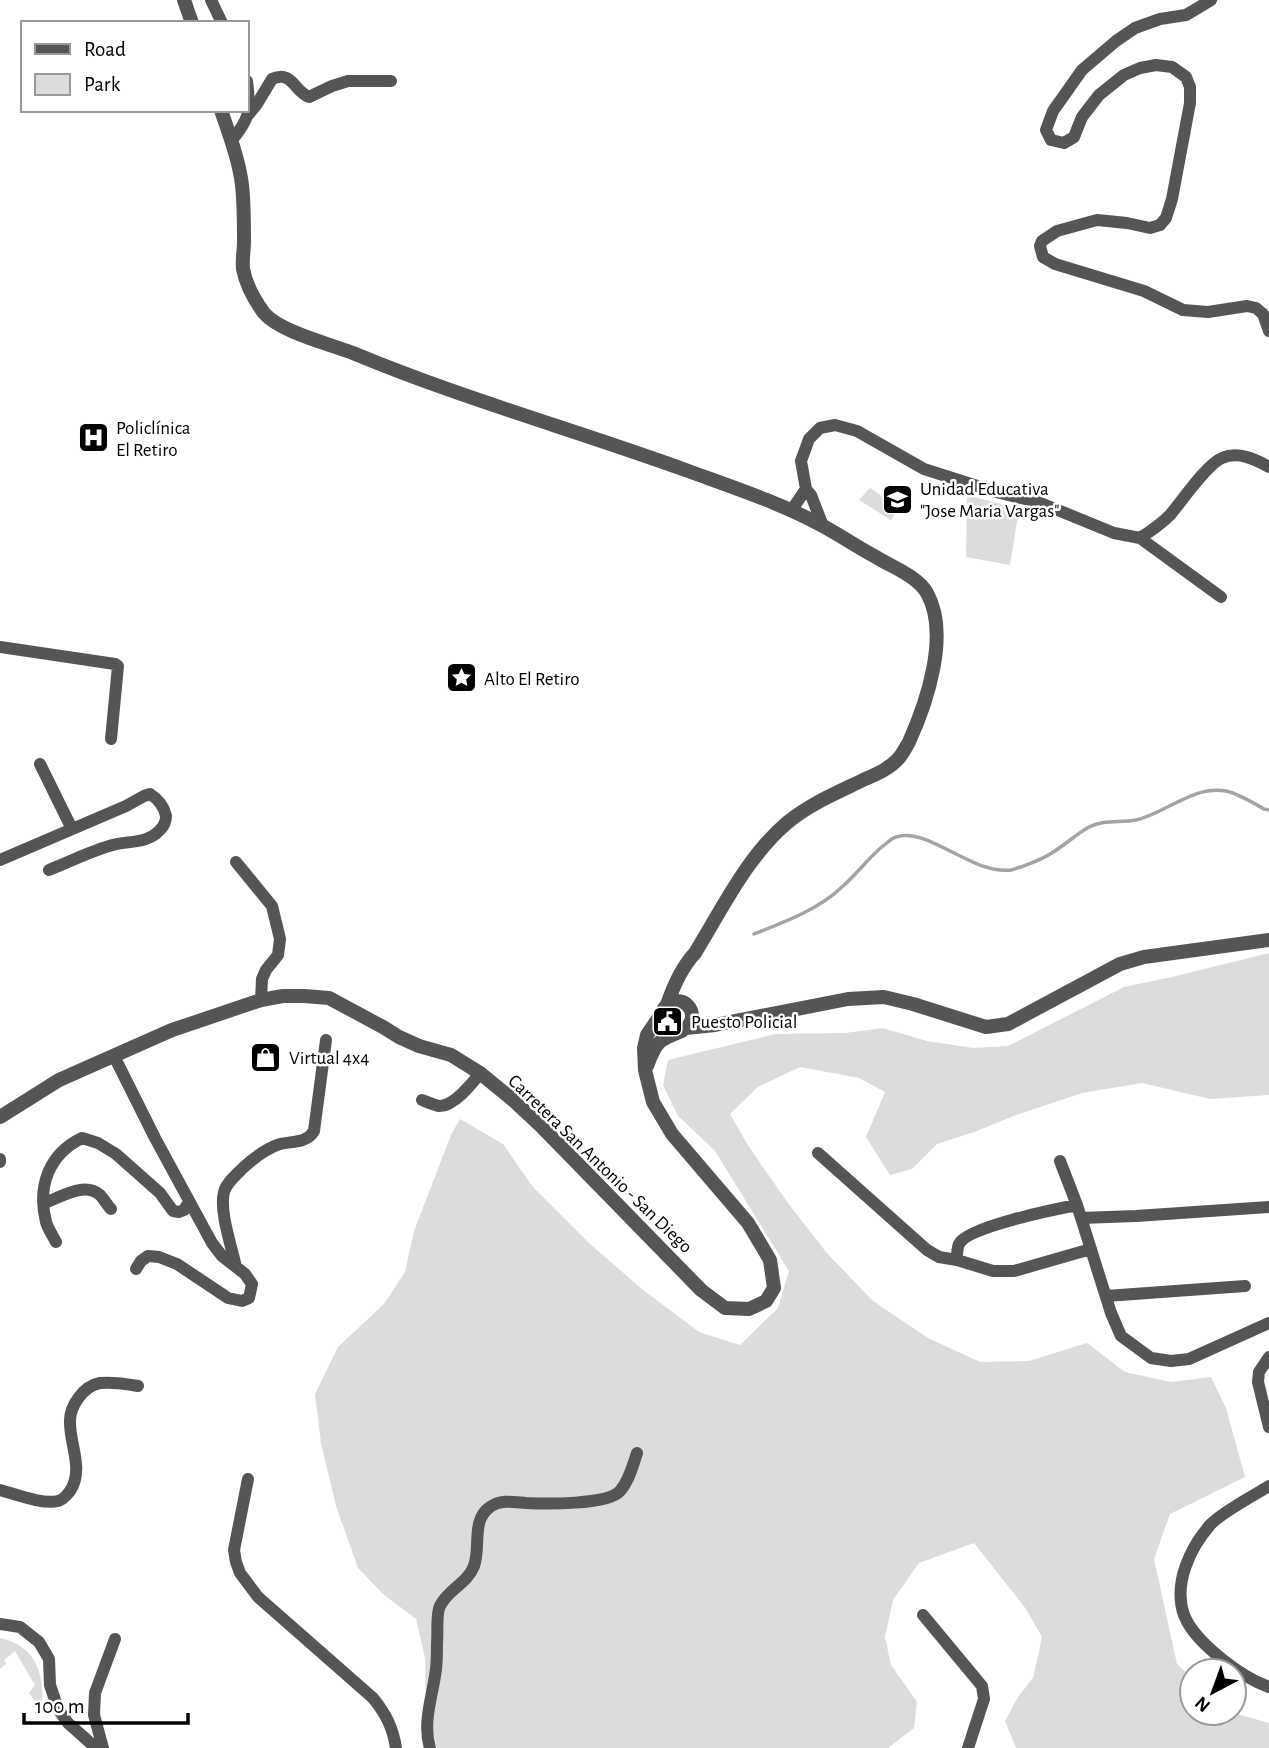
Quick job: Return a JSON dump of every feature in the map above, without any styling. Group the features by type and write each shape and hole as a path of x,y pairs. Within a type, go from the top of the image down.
{"street":[{"path":"184,0 191,21"},
{"path":"211,0 221,21"},
{"path":"1211,0 1186,15 1160,19 1135,28 1116,41 1082,70 1053,111 1046,130 1051,140 1064,143 1074,137 1082,117 1099,95 1124,75 1140,68 1156,65 1172,67 1186,77 1190,87 1190,103 1166,218 1160,225 1150,228 1097,220 1057,231 1042,241 1040,246 1043,257 1055,264 1144,291 1183,310 1208,312 1247,306 1256,309 1264,314 1269,331"},
{"path":"231,141 276,76 291,80 309,97 348,81 391,81"},
{"path":"248,89 249,114"},
{"path":"222,112 242,183 243,269 259,305 277,324 320,343 528,417 629,449 770,502 823,526 897,569 926,590 933,606 938,632 937,644 921,711 908,744 898,760 885,770 806,809 788,822 751,862 695,953 685,985 692,1021 684,1029 655,1045 645,1070"},
{"path":"823,526 815,503 806,489 801,461 809,439 820,428 835,425 857,431 924,470 1038,502 1114,533 1140,538 1221,597"},
{"path":"1140,538 1162,523 1206,470 1222,458 1251,457 1269,467"},
{"path":"791,511 806,489"},
{"path":"0,647 118,666 111,739"},
{"path":"40,764 72,829"},
{"path":"0,860 150,794 158,799 164,808 166,819 155,835 143,841 110,846 49,870"},
{"path":"236,862 272,906 280,939 278,954 262,979 261,1000"},
{"path":"715,1025 681,1001 665,1007 662,1018 666,1026 674,1031 715,1025 848,999 884,997 986,1027 1008,1024 1120,964 1144,957 1269,940"},
{"name":"Carretera San Antonio - San Diego","path":"0,1117 60,1080 172,1030 261,1000 283,996 329,998 399,1037 451,1055 480,1073 540,1125 701,1290 724,1308 749,1309 766,1301 774,1287 770,1261 747,1223 673,1134 653,1102 645,1070 643,1056 647,1035 665,1007 688,960 695,953"},
{"path":"236,1267 223,1213 224,1192 235,1175 252,1159 277,1145 305,1140 311,1136 314,1131 326,1040"},
{"path":"114,1056 212,1243 252,1284 249,1298 242,1301 228,1298 177,1264 159,1257 148,1256 136,1269"},
{"path":"422,1100 439,1106 446,1105 467,1089 480,1073"},
{"path":"56,1242 47,1223 44,1182 48,1169 57,1156 82,1138 98,1143 116,1154 160,1193 173,1211 184,1210 189,1202"},
{"path":"818,1153 927,1250 939,1257 993,1271 1014,1271 1091,1249"},
{"path":"1060,1161 1121,1336 1151,1358 1171,1361 1189,1359 1269,1323"},
{"path":"44,1203 87,1189 99,1194 111,1209"},
{"path":"957,1260 958,1245 962,1240 1000,1223 1079,1211 1269,1207"},
{"path":"1106,1296 1245,1286"},
{"path":"1269,1357 1259,1372 1258,1382 1269,1424"},
{"path":"0,1490 43,1501 58,1502 65,1498 74,1484 76,1462 69,1422 71,1408 87,1390 99,1383 138,1386"},
{"path":"430,1748 427,1732 436,1670 438,1609 450,1592 462,1584 471,1572 482,1515 492,1506 506,1501 595,1501 613,1496 619,1492 629,1475 637,1452"},
{"path":"248,1479 234,1550 240,1573 258,1597 373,1698 386,1715 397,1748"},
{"path":"1269,1486 1212,1523 1192,1549 1184,1570 1181,1594 1184,1614 1192,1630 1212,1651 1234,1668 1259,1684 1269,1687"},
{"path":"923,1615 982,1686 984,1699 968,1748"},
{"path":"0,1624 20,1627 39,1642 49,1659 50,1685 58,1709 68,1723 96,1748"},
{"path":"103,1748 94,1714 95,1693 115,1639"}],"green space":[{"path":"870,488 899,508 891,520 859,500"},
{"path":"967,495 1019,509 1010,565 966,557"},
{"path":"1269,953 1269,1095 1210,1099 1142,1083 1082,1093 937,1144 912,1169 890,1175 866,1137 885,1092 859,1078 800,1067 758,1087 730,1114 749,1147 826,1252 873,1301 928,1338 980,1362 1029,1361 1087,1343 1125,1372 1171,1382 1211,1377 1226,1408 1245,1477 1170,1514 1154,1559 1178,1665 1178,1727 1248,1727 1248,1717 1269,1723 1269,1748 1016,1748 1005,1721 1018,1697 1033,1678 1042,1637 1026,1609 974,1543 919,1563 893,1600 885,1637 891,1665 917,1702 914,1728 888,1748 437,1748 426,1704 425,1658 416,1619 383,1594 358,1568 336,1506 321,1443 315,1394 338,1347 384,1304 405,1272 414,1231 451,1135 460,1119 503,1144 533,1187 589,1243 643,1290 699,1332 740,1345 778,1308 789,1271 715,1151 678,1116 663,1085 668,1060 775,1034 845,1033 883,1028 927,1041 973,1048 1008,1046 1124,987"},
{"path":"0,1638 12,1641 29,1653 39,1670 42,1703 35,1702 29,1693 35,1685 15,1651 4,1660 6,1664 0,1669"}],"waterway":[{"path":"754,934 800,915 833,895 896,837 908,835 922,838 981,865 996,870 1011,870 1047,856 1095,825 1136,820 1203,792 1226,791 1269,810"}],"place":[{"name":"Policlínica El Retiro","path":"93,438"},
{"name":"Unidad Educativa \"Jose Maria Vargas\"","path":"897,499"},
{"name":"Alto El Retiro","path":"461,678"},
{"name":"Puesto Policial","path":"668,1021"},
{"name":"Virtual 4x4","path":"266,1057"}]}
